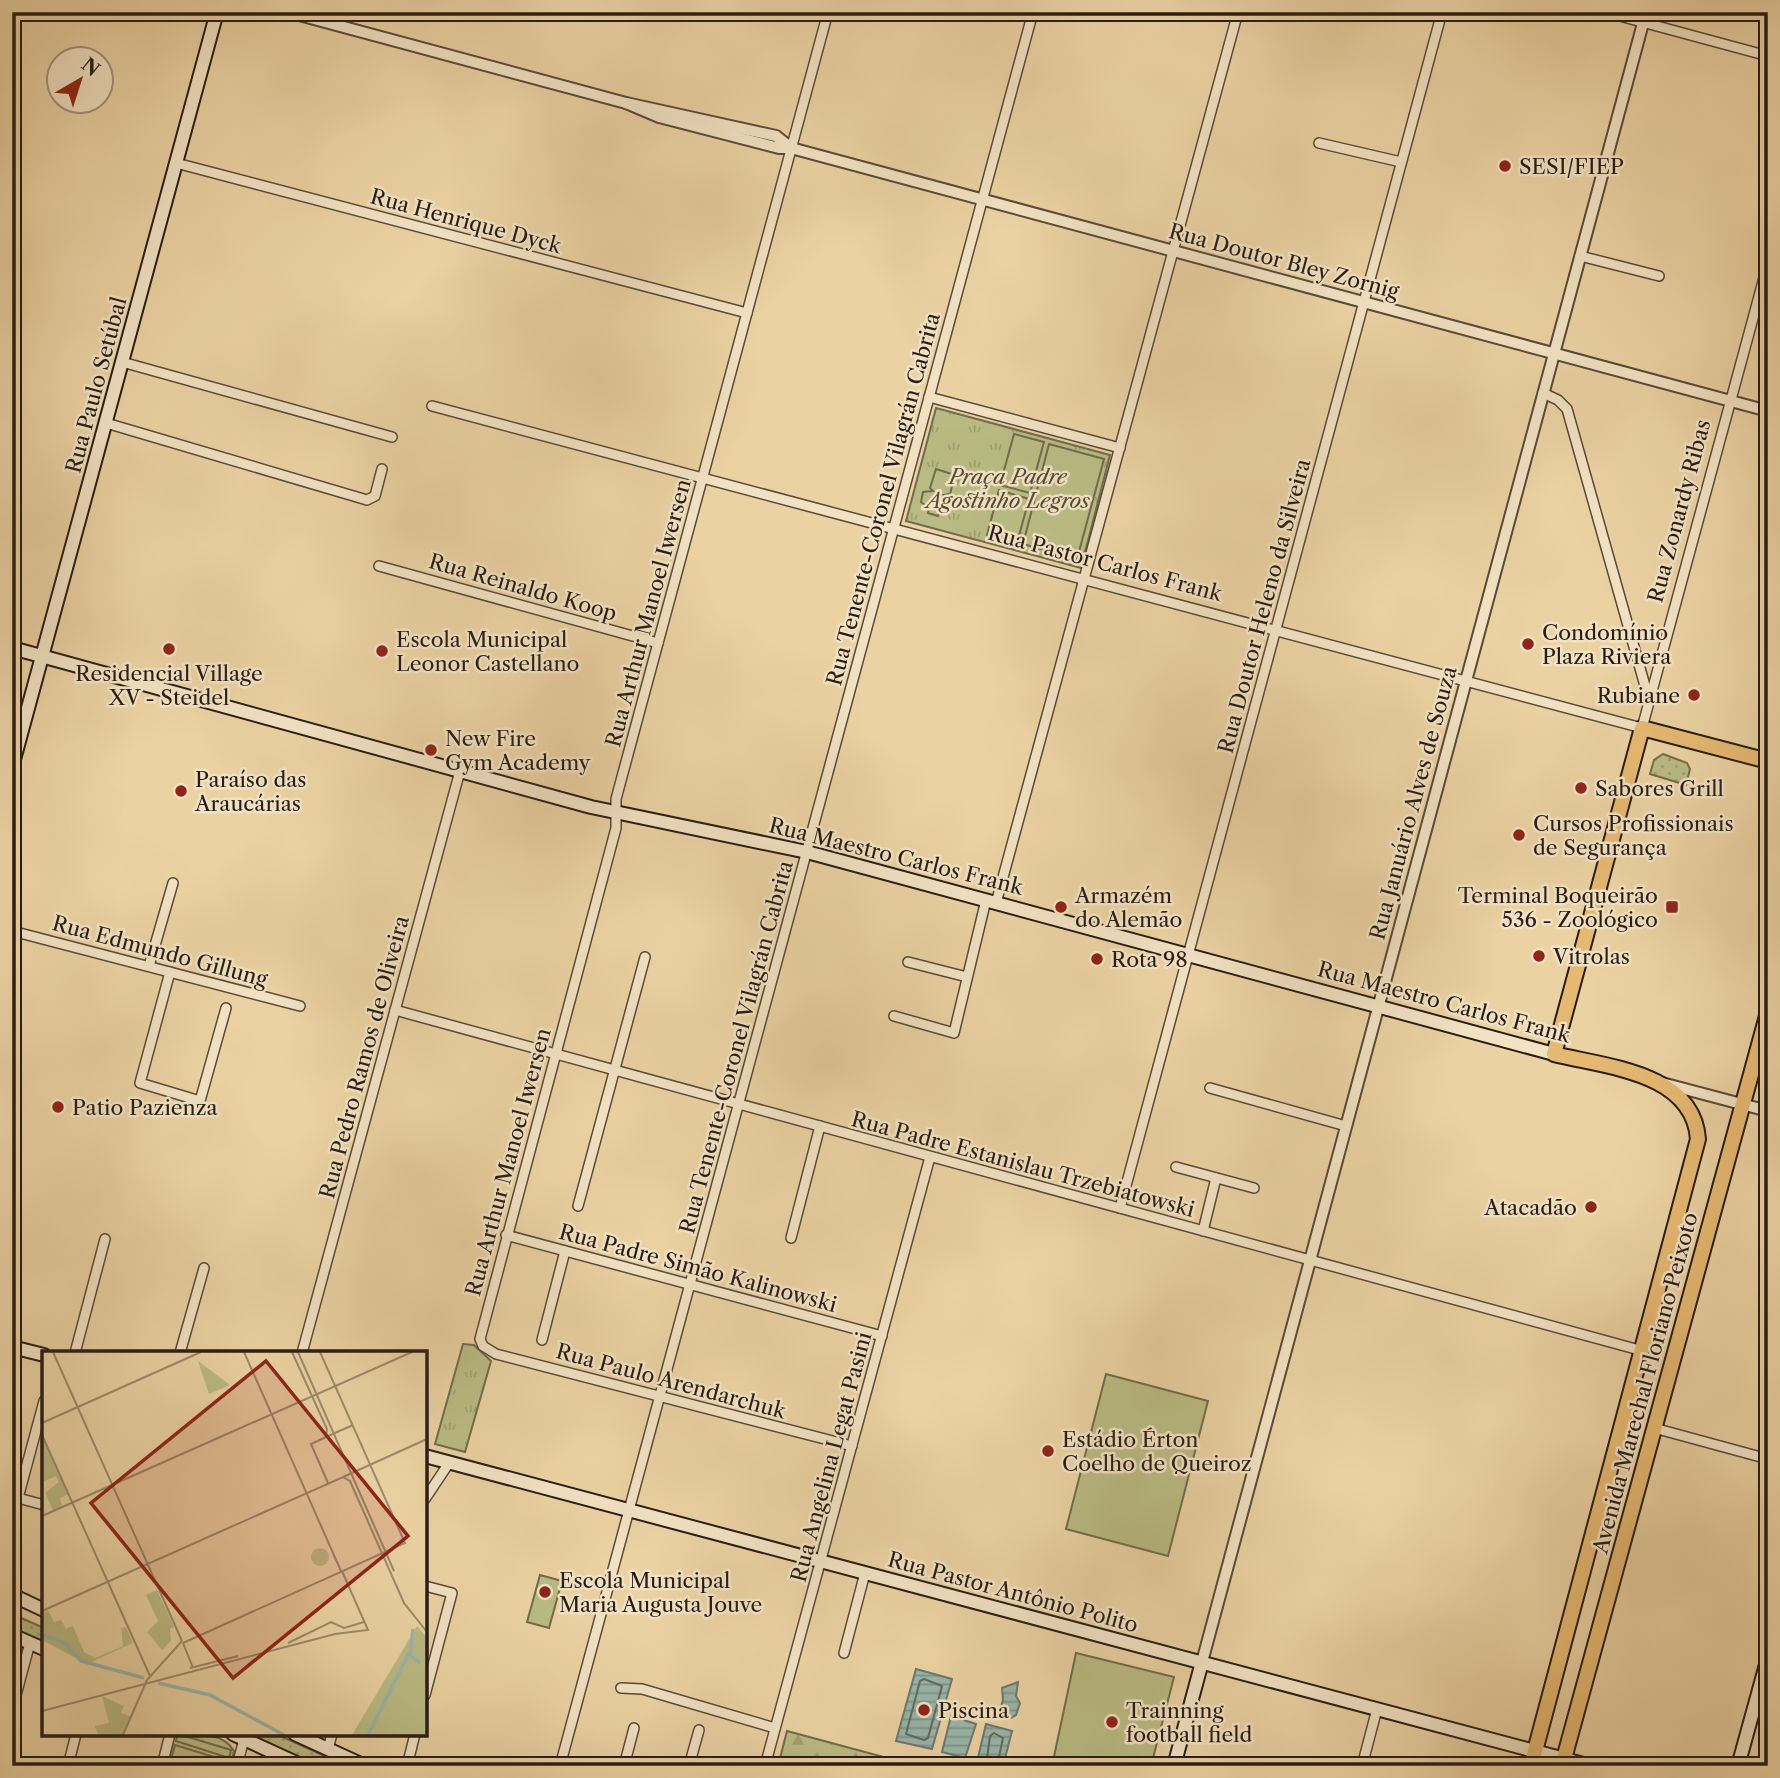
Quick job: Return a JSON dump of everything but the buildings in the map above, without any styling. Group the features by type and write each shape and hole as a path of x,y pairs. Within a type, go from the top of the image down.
{"main road":[{"name":"Rua Paulo Setúbal","path":"12,768 217,12"},
{"name":"Rua Maestro Carlos Frank","path":"12,648 616,813 807,852 1660,1082"},
{"name":"Rua Pastor Carlos Frank","path":"1642,728 1768,761"},
{"name":"Rua Zonardy Ribas","path":"1554,1054 1642,728"},
{"name":"Avenida Marechal Floriano Peixoto","path":"1563,1762 1654,1428 1735,1102 1768,1012"},
{"name":"Avenida Marechal Floriano Peixoto","path":"1531,1766 1698,1139 1695,1120 1686,1104 1660,1082"},
{"path":"12,1347 42,1354"},
{"name":"Rua Pastor Antônio Polito","path":"427,1457 1535,1751 1563,1762 1591,1766"},
{"path":"12,1595 42,1608"},
{"path":"12,1635 42,1648"},
{"path":"1738,1766 1768,1657"},
{"name":"Rua Januário Alves de Souza","path":"1174,1766 1202,1662"},
{"path":"285,1757 296,1756 300,1750 301,1741 297,1736"},
{"path":"299,1736 366,1766"},
{"path":"239,1737 303,1766"}],"street":[{"name":"Rua Doutor Bley Zornig","path":"288,12 626,103 776,136 791,148 1768,411"},
{"name":"Rua Arthur Manoel Iwersen","path":"483,1346 480,1331 616,828 616,799 828,12"},
{"name":"Rua Tenente-Coronel Vilagrán Cabrita","path":"561,1766 1033,12"},
{"path":"894,1016 954,1033 967,977 1084,579 1238,12"},
{"name":"Rua Doutor Heleno da Silveira","path":"1120,1208 1442,12"},
{"path":"1605,12 1644,17 1768,56"},
{"name":"Rua Januário Alves de Souza","path":"1202,1662 1644,17"},
{"path":"1318,143 1401,162"},
{"name":"Rua Henrique Dyck","path":"176,163 747,313"},
{"path":"1580,256 1659,276"},
{"name":"Rua Zonardy Ribas","path":"1642,728 1768,263"},
{"path":"122,362 392,437"},
{"path":"1543,393 1558,400 1567,409 1649,702"},
{"path":"929,397 1120,448"},
{"name":"Rua Pastor Carlos Frank","path":"432,406 1642,728"},
{"path":"106,423 368,499 375,496 382,469"},
{"name":"Rua Reinaldo Koop","path":"379,566 658,643"},
{"name":"Rua Pedro Ramos de Oliveira","path":"303,1351 460,771"},
{"path":"149,967 173,883"},
{"name":"Rua Edmundo Gillung","path":"12,931 300,1006"},
{"path":"578,1206 645,957"},
{"path":"908,962 967,977"},
{"path":"170,972 140,1083 200,1101 226,1008"},
{"name":"Rua Padre Estanislau Trzebiatowski","path":"395,1010 1643,1351"},
{"name":"Rua Maestro Carlos Frank","path":"1660,1082 1768,1111"},
{"path":"1210,1088 1346,1126"},
{"path":"791,1238 820,1126"},
{"name":"Rua Angelina Legat Pasini","path":"765,1766 930,1157"},
{"path":"1176,1167 1254,1188"},
{"path":"1203,1231 1216,1178"},
{"name":"Rua Padre Simão Kalinowski","path":"506,1235 882,1336"},
{"path":"76,1351 105,1239"},
{"path":"542,1339 565,1251"},
{"path":"181,1351 204,1268"},
{"name":"Rua Paulo Arendarchuk","path":"483,1346 496,1354 852,1446"},
{"path":"12,1508 18,1498 42,1408"},
{"path":"1654,1428 1768,1459"},
{"path":"427,1496 449,1463"},
{"path":"18,1498 42,1504"},
{"path":"844,1653 865,1573"},
{"path":"427,1587 452,1593 427,1687"},
{"path":"12,1710 30,1643"},
{"path":"621,1688 642,1689 775,1728"},
{"path":"1362,1766 1377,1709"},
{"path":"624,1766 634,1728"},
{"path":"689,1766 699,1730"},
{"path":"68,1766 76,1736"},
{"path":"162,1766 170,1736"},
{"path":"328,1749 331,1736"},
{"path":"407,1766 414,1736"},
{"path":"237,1766 239,1737"}],"green space":[{"name":"Praça Padre Agostinho Legros","path":"936,408 1110,455 1081,568 906,521"},
{"path":"1014,434 1044,442 1030,493 1000,485"},
{"path":"1049,444 1104,459 1077,559 1023,544"},
{"path":"936,469 955,475 950,494 944,495 948,497 944,512 940,512 938,516 928,513 929,508 921,502 923,492 933,491 930,488"},
{"path":"999,490 1029,499 1017,543 987,535"},
{"path":"1663,754 1687,763 1690,769 1686,785 1650,774 1654,760"},
{"path":"463,1344 474,1345 491,1361 465,1452 435,1444"},
{"path":"1106,1374 1208,1401 1168,1556 1066,1529"},
{"path":"540,1575 562,1581 549,1628 527,1622"},
{"path":"12,1614 42,1627 42,1643 12,1629"},
{"name":"Trainning football field","path":"1076,1653 1174,1677 1151,1766 1052,1766"},
{"path":"787,1731 917,1766 778,1766"},
{"path":"173,1736 211,1736 223,1740 234,1751 231,1766 165,1766"},
{"path":"177,1736 185,1736 231,1750 229,1758 176,1741"},
{"path":"248,1736 280,1736 347,1766 314,1766"},
{"path":"175,1745 227,1761 226,1766 169,1766"}],"water":[{"name":"Piscina","path":"916,1669 952,1679 932,1749 896,1741"},
{"path":"1018,1682 1016,1696 1020,1703 1016,1715 1011,1718 999,1713 1003,1700 1002,1688"},
{"name":"Piscina","path":"951,1716 976,1724 965,1758 942,1752"},
{"name":"Piscina","path":"986,1724 1012,1731 1003,1766 977,1762"}],"place":[{"name":"SESI/FIEP","path":"1505,166"},
{"name":"Condomínio Plaza Riviera","path":"1528,644"},
{"name":"Residencial Village XV - Steidel","path":"169,649"},
{"name":"Escola Municipal Leonor Castellano","path":"382,651"},
{"name":"Rubiane","path":"1694,695"},
{"name":"New Fire Gym Academy","path":"431,750"},
{"name":"Sabores Grill","path":"1581,788"},
{"name":"Paraíso das Araucárias","path":"181,791"},
{"name":"Cursos Profissionais de Segurança","path":"1519,835"},
{"name":"Armazém do Alemão","path":"1061,907"},
{"name":"Terminal Boqueirão 536 - Zoológico","path":"1672,907"},
{"name":"Vitrolas","path":"1539,956"},
{"name":"Rota 98","path":"1097,959"},
{"name":"Patio Pazienza","path":"58,1107"},
{"name":"Atacadão","path":"1591,1207"},
{"name":"Estádio Érton Coelho de Queiroz","path":"1048,1451"},
{"name":"Escola Municipal Maria Augusta Jouve","path":"545,1592"},
{"name":"Piscina","path":"924,1710"},
{"name":"Trainning football field","path":"1112,1722"}]}
